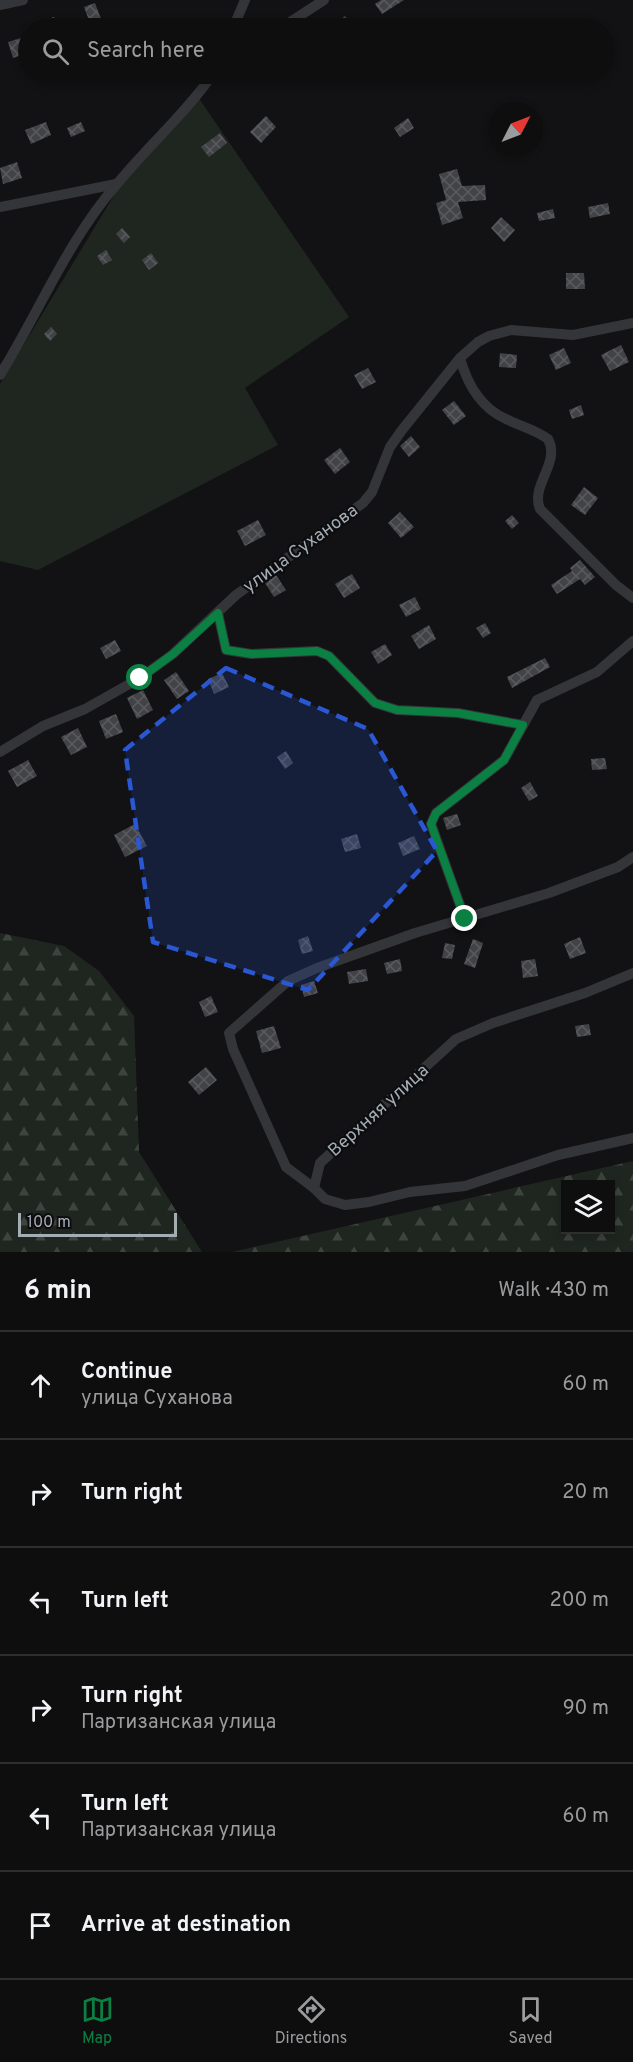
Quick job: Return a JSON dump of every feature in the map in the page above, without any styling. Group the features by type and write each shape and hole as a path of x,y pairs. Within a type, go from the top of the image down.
{"street":[{"path":"0,5 23,0"},
{"path":"237,18 245,0"},
{"path":"296,18 324,0"},
{"path":"0,375 73,246 116,184 204,84"},
{"path":"0,207 116,184"},
{"name":"улица Суханова","path":"0,752 43,726 85,709 140,678 173,654 236,595 363,502 372,492 390,447 460,358 478,342 500,332 523,330 573,335 633,323"},
{"path":"460,358 465,378 488,407 503,418 549,439 553,454 537,496 540,509 616,585 633,598"},
{"path":"218,613 226,650 252,654 317,651 329,656 375,703 397,710 458,713 523,725"},
{"path":"465,919 431,824 436,813 504,760 537,700 597,672 633,641"},
{"path":"633,857 618,867 559,889 415,933 288,981 230,1033 233,1049 286,1167 325,1199 345,1205 410,1192 465,1186 558,1155 633,1138"},
{"name":"Верхняя улица","path":"314,1188 320,1163 456,1039 493,1023 585,993 633,973"}],"highlighted area":[{"path":"226,668 368,729 437,851 308,990 153,942 125,750"}],"green space":[{"path":"198,97 349,317 245,388 278,445 38,570 0,561 0,384 119,187"},
{"path":"0,933 64,946 99,971 134,1016 139,1152 202,1252 0,1252"},
{"path":"633,1161 633,1252 232,1252"}],"building":[{"path":"381,0 404,0 382,14 375,4"},
{"path":"95,3 101,18 88,18 84,7"},
{"path":"18,39 18,56 13,58 8,42"},
{"path":"266,116 276,127 261,143 250,132"},
{"path":"408,118 414,128 400,137 394,128"},
{"path":"46,122 51,135 31,144 25,130"},
{"path":"81,122 85,131 71,137 67,128"},
{"path":"220,133 227,143 209,157 201,147"},
{"path":"17,162 22,178 3,184 0,168"},
{"path":"457,169 462,186 485,185 486,200 458,202 463,218 442,225 436,203 446,200 439,174"},
{"path":"608,203 610,214 590,218 588,207"},
{"path":"553,209 555,218 539,221 537,213"},
{"path":"501,217 515,230 504,242 491,228"},
{"path":"122,228 130,237 124,243 116,234"},
{"path":"106,250 112,260 103,265 97,256"},
{"path":"151,253 158,263 149,270 142,260"},
{"path":"566,273 584,273 585,289 566,289"},
{"path":"51,327 57,334 50,341 44,334"},
{"path":"621,345 629,362 610,371 601,355"},
{"path":"564,348 571,363 556,370 549,355"},
{"path":"500,353 517,355 516,368 499,367"},
{"path":"368,368 376,382 362,389 354,375"},
{"path":"454,401 466,416 454,425 442,410"},
{"path":"581,405 584,415 572,419 569,410"},
{"path":"411,436 420,447 409,457 400,446"},
{"path":"340,448 350,462 335,474 324,460"},
{"path":"584,487 598,498 585,515 571,505"},
{"path":"400,512 414,527 401,538 388,523"},
{"path":"512,515 519,523 512,529 505,521"},
{"path":"258,520 266,535 245,546 237,531"},
{"path":"580,560 595,577 585,585 580,579 557,594 551,585 572,571 570,568"},
{"path":"352,574 360,588 344,598 335,584"},
{"path":"276,575 286,590 274,597 265,583"},
{"path":"415,597 421,609 406,617 399,605"},
{"path":"485,623 491,633 483,638 476,628"},
{"path":"429,625 436,639 419,649 411,636"},
{"path":"115,640 121,651 106,659 100,648"},
{"path":"385,644 392,655 378,664 371,652"},
{"path":"545,658 550,667 512,688 507,677"},
{"path":"176,672 189,691 177,699 164,680"},
{"path":"222,673 229,687 214,694 208,679"},
{"path":"143,690 153,710 137,719 127,698"},
{"path":"116,714 123,732 106,739 99,721"},
{"path":"78,728 87,747 71,755 61,737"},
{"path":"286,751 293,763 285,769 277,757"},
{"path":"605,758 607,769 592,770 591,759"},
{"path":"28,760 37,776 17,787 8,771"},
{"path":"530,782 538,796 529,801 521,788"},
{"path":"457,814 461,825 447,830 443,818"},
{"path":"135,824 147,846 125,857 114,835"},
{"path":"357,834 361,848 345,852 341,839"},
{"path":"414,836 420,849 403,856 398,843"},
{"path":"308,936 313,951 302,954 298,940"},
{"path":"580,937 586,953 570,959 564,944"},
{"path":"473,939 483,943 475,968 464,964"},
{"path":"445,943 455,945 452,959 442,958"},
{"path":"400,959 402,971 387,974 384,963"},
{"path":"535,959 538,976 523,978 521,961"},
{"path":"366,969 368,981 349,984 347,972"},
{"path":"314,981 318,993 304,997 301,985"},
{"path":"211,996 218,1012 205,1017 199,1002"},
{"path":"589,1024 591,1035 577,1037 575,1026"},
{"path":"274,1026 281,1048 262,1053 256,1031"},
{"path":"206,1067 217,1080 199,1095 188,1082"}],"route":[{"path":"140,678 173,654 218,613 226,650 252,654 317,651 329,656 375,703 397,710 458,713 523,725 504,760 484,778 436,813 431,824 465,919"}]}
